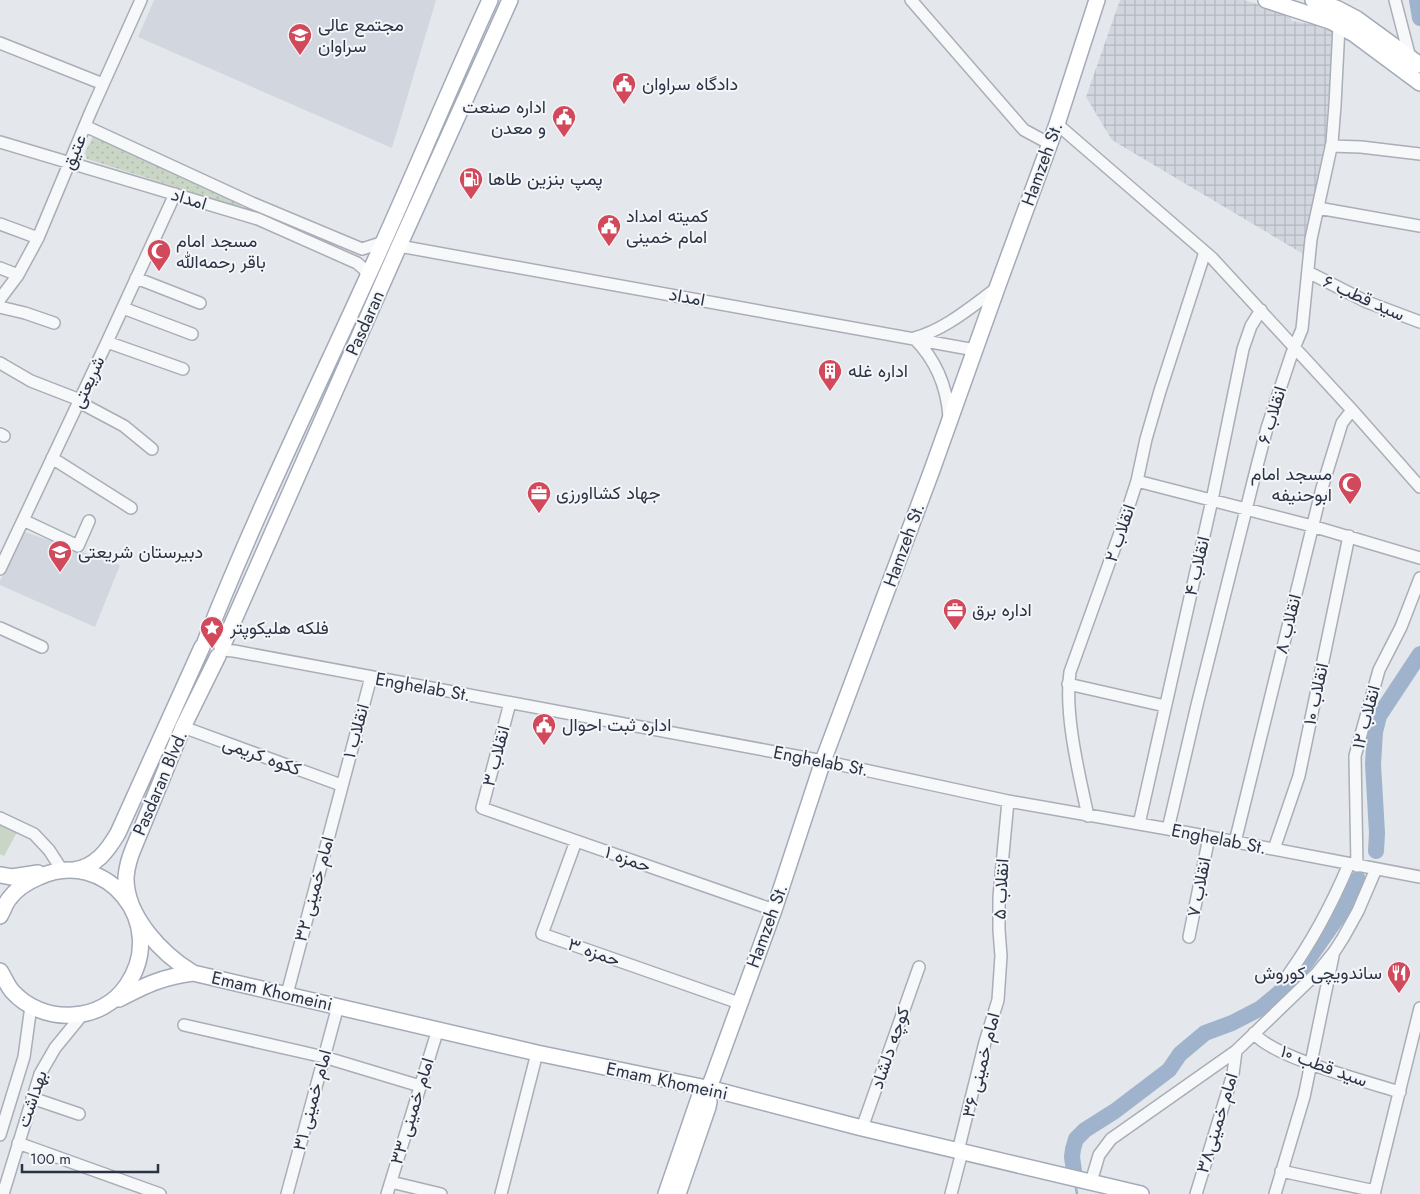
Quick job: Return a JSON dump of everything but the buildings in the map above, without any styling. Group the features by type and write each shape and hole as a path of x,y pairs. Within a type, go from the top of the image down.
{"main road":[{"name":"Pasdaran","path":"204,644 232,574 384,242 423,149 490,0"},
{"name":"Pasdaran","path":"220,651 510,0"},
{"name":"Hamzeh St.","path":"678,1194 709,1102 708,1089 774,910 824,761 1050,144 1097,0"},
{"path":"1266,0 1330,21 1354,34 1420,83"},
{"path":"1313,0 1336,8 1358,19 1415,62"},
{"path":"384,242 399,246"},
{"path":"204,644 210,639 217,640 220,651"},
{"name":"Pasdaran Blvd.","path":"0,916 8,900 26,882 62,870 84,868 94,863 113,841 204,644"},
{"name":"Pasdaran Blvd.","path":"136,914 129,896 126,878 130,858 183,727 220,651"},
{"path":"0,875 12,877 62,870 94,874 111,884 126,897 154,942 179,964 193,973"},
{"path":"106,1006 122,992 134,975 140,955 141,934 136,914"},
{"path":"0,971 12,991 31,1006 47,1013 64,1016 82,1015 106,1006 150,983 164,978 193,973"},
{"name":"Emam Khomeini","path":"193,973 438,1028 537,1053 708,1089 960,1152 1141,1194"},
{"name":"Hamzeh St.","path":"666,1194 699,1098 708,1089"}],"street":[{"name":"عتیق","path":"0,299 18,275 38,238 103,84 141,0"},
{"path":"910,0 1024,130 1050,144"},
{"path":"1396,0 1415,62"},
{"name":"انقلاب ۶","path":"1168,829 1267,428 1294,346 1302,329 1311,238 1331,146 1339,26"},
{"path":"0,44 103,84"},
{"path":"1057,124 1204,252 1261,310 1420,487"},
{"name":"امداد","path":"85,126 252,203 362,249 384,242"},
{"name":"امداد","path":"0,142 258,219 357,262 368,276"},
{"path":"1331,146 1361,147 1420,154"},
{"name":"شریعتی","path":"0,569 123,308 174,194"},
{"path":"246,216 252,203"},
{"path":"1318,208 1420,226"},
{"path":"0,224 38,238"},
{"name":"امداد","path":"399,246 975,350"},
{"name":"انقلاب ۲","path":"1088,816 1075,750 1068,684 1070,672 1137,481 1146,439 1160,391 1204,252"},
{"path":"0,268 18,275"},
{"name":"سید قطب ۶","path":"1308,272 1367,302 1420,322"},
{"path":"136,278 200,303"},
{"path":"914,338 927,335 940,328 997,288"},
{"path":"0,307 54,323"},
{"path":"123,308 192,334"},
{"name":"انقلاب ۴","path":"1139,824 1212,500 1243,349 1251,326 1261,310"},
{"path":"914,338 926,349 934,363 944,388 949,422"},
{"path":"107,342 183,369"},
{"path":"0,363 31,381 79,401 124,426 152,449"},
{"name":"انقلاب ۸","path":"1235,842 1322,488 1342,423 1352,410"},
{"path":"52,458 131,508"},
{"path":"1137,481 1349,536 1420,558"},
{"path":"23,520 78,546 89,521"},
{"name":"انقلاب ۱۰","path":"1274,849 1299,776 1349,536"},
{"name":"انقلاب ۱۲","path":"1353,865 1355,756 1378,670 1401,627 1420,578"},
{"path":"0,628 42,647"},
{"name":"Enghelab St.","path":"220,651 234,651 824,761 1088,816 1168,829 1420,877"},
{"name":"انقلاب ۱","path":"341,785 371,677"},
{"path":"1068,684 1165,706"},
{"name":"انقلاب ۳","path":"482,808 510,703"},
{"name":"ککوه کریمی","path":"183,727 341,785"},
{"name":"امام خمینی ۳۲","path":"287,994 341,785"},
{"name":"انقلاب ۵","path":"1001,977 1000,897 1008,800"},
{"name":"حمزه ۱","path":"482,808 774,910"},
{"path":"0,818 34,834 50,850 62,870"},
{"name":"انقلاب ۷","path":"1188,937 1209,837"},
{"name":"حمزه ۳","path":"576,841 542,934 739,1003"},
{"path":"1288,975 1314,938 1353,865"},
{"path":"1091,1182 1099,1155 1111,1139 1236,1051 1317,973 1334,952 1358,910 1376,869"},
{"path":"1275,1194 1304,1097 1334,952"},
{"name":"کوچه دلشاد","path":"862,1128 918,967"},
{"name":"امام خمینی ۳۶","path":"951,1194 985,1042 998,1000 1001,977"},
{"name":"بهداشت","path":"1,1133 24,1057 31,1006"},
{"name":"امام خمینی ۳۱","path":"287,1194 338,1006"},
{"path":"1281,1171 1375,1193 1420,1008"},
{"name":"بهداشت","path":"3,1194 40,1074 55,1048 82,1015"},
{"path":"184,1024 324,1057 420,1086"},
{"name":"امام خمینی ۳۳","path":"387,1194 438,1028"},
{"name":"سید قطب ۱۰","path":"1254,1033 1259,1040 1310,1064 1400,1092"},
{"name":"امام خمینی۳۸","path":"1196,1194 1233,1074 1236,1051"},
{"path":"502,1194 537,1053"},
{"path":"32,1098 79,1114"},
{"path":"1,1133 160,1194"},
{"path":"391,1182 441,1194"}],"shaded area":[{"name":"مجتمع عالی سراوان","path":"154,0 436,0 392,148 138,37"},
{"path":"1120,0 1244,0 1289,14 1292,21 1324,26 1333,30 1325,149 1305,255 1112,140 1086,97"},
{"name":"دبیرستان شریعتی","path":"25,532 120,565 95,627 0,585 0,581"}],"green space":[{"path":"94,135 243,202 240,207 87,159 85,152"},
{"path":"0,822 17,832 4,856 0,854"}],"waterway":[{"path":"1417,0 1420,18"},
{"path":"1376,851 1377,833 1373,764 1375,732 1379,716 1420,654"},
{"path":"1074,1171 1073,1149 1076,1139 1085,1130 1115,1111 1169,1070 1180,1054 1205,1033 1232,1023 1261,1008 1285,988 1305,964 1342,911 1358,879"},
{"path":"1076,1188 1077,1194"}],"place":[{"name":"مجتمع عالی سراوان","path":"300,56"},
{"name":"دادگاه سراوان","path":"624,105"},
{"name":"اداره صنعت و معدن","path":"564,138"},
{"name":"پمپ بنزین طاها","path":"471,200"},
{"name":"کمیته امداد امام خمینی","path":"609,247"},
{"name":"مسجد امام باقر رحمه‌الله","path":"159,272"},
{"name":"اداره غله","path":"830,392"},
{"name":"مسجد امام ابوحنیفه","path":"1350,505"},
{"name":"جهاد کشااورزی","path":"539,514"},
{"name":"دبیرستان شریعتی","path":"60,573"},
{"name":"اداره برق","path":"955,631"},
{"name":"فلکه هلیکوپتر","path":"212,649"},
{"name":"اداره ثبت احوال","path":"544,746"},
{"name":"ساندویچی کوروش","path":"1399,994"}]}
